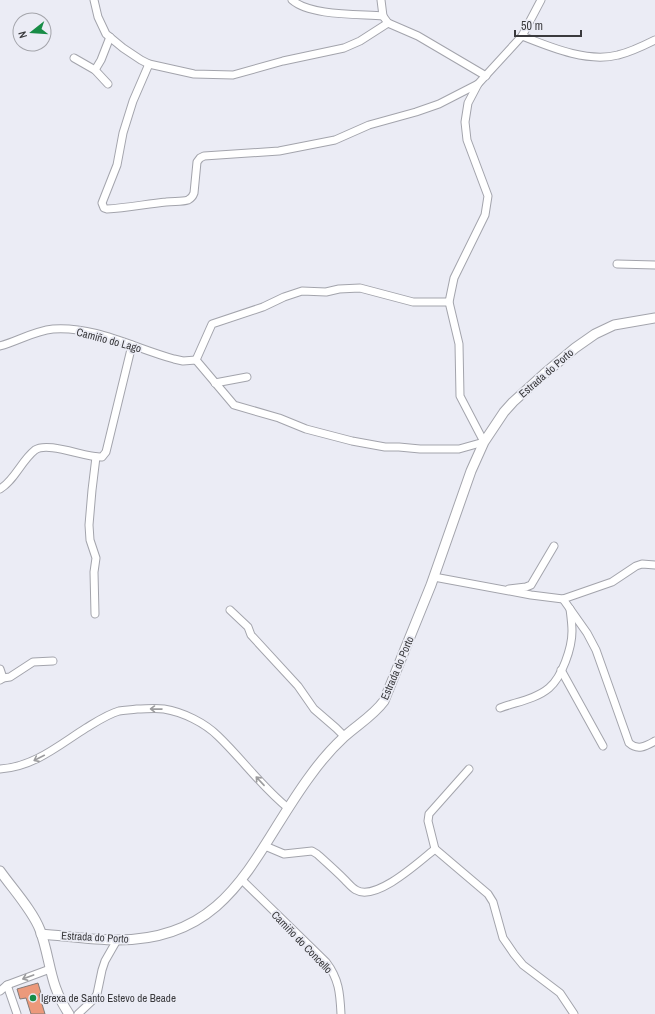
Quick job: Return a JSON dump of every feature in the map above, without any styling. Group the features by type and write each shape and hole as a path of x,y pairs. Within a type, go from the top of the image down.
{"street":[{"path":"94,0 100,22 106,34 135,56 149,64 194,74 233,75 283,61 344,48 360,42 388,24"},
{"path":"292,0 304,7 314,10 342,14 383,16"},
{"path":"380,0 383,16 388,24 418,36 486,76"},
{"path":"448,302 413,302 360,288 339,289 326,292 302,292 284,297 263,307 212,324 196,360 234,405 279,418 306,429 352,441 385,447 459,449 484,442 460,396 459,344 448,302 454,278 485,215 488,196 467,140 465,122 468,103 478,84 522,36 541,0"},
{"path":"522,36 565,52 604,57 632,51 655,40"},
{"path":"95,70 101,60 110,37"},
{"path":"74,58 95,70 108,84"},
{"path":"149,64 133,101 123,133 117,165 102,203 104,208 107,209 129,208 190,199 193,197 194,193 197,162 204,156 279,151 335,140 369,125 439,104 478,84"},
{"path":"617,264 655,265"},
{"name":"Estrada do Porto","path":"41,934 117,940 149,937 174,930 188,924 208,913 222,902 242,880 288,808 324,757 344,736 375,712 384,701 434,577 471,471 484,442 500,417 513,402 585,340 601,330 614,325 655,318"},
{"name":"Camiño do Lago","path":"0,346 12,343 40,331 69,329 98,334 174,359 183,361 196,360"},
{"path":"0,489 7,484 36,449 42,447 65,450 96,457 102,456 106,452 132,345"},
{"path":"215,383 247,378"},
{"path":"95,614 94,572 96,558 90,540 89,525 96,457"},
{"path":"505,590 526,587 531,584 554,546"},
{"path":"434,577 531,595 563,599 612,582 636,566 642,564 655,565"},
{"path":"563,599 587,633 596,650 629,743 641,748 655,741"},
{"path":"500,708 534,697 544,692 552,685 561,670 570,645 572,632 570,609"},
{"path":"230,610 248,627 251,635 298,686 314,709 344,736"},
{"path":"0,669 1,679 10,677 33,662 53,661"},
{"path":"561,670 603,746"},
{"path":"0,770 22,766 36,760 88,727 119,711 153,708 164,709 177,712 192,719 217,735 276,798 288,808"},
{"path":"469,769 429,814 428,821 435,849 488,894 494,902 503,938 514,954 523,965 560,993 574,1014"},
{"path":"265,846 284,854 312,851 357,891 366,893 379,890 405,873 435,849"},
{"path":"0,870 33,918 41,934 56,992 69,1014"},
{"name":"Camiño do Concello","path":"242,880 326,962 333,972 338,987 341,1014"},
{"path":"78,1014 94,999 97,994 105,961 117,940"},
{"path":"0,991 7,986 50,969"},
{"path":"7,986 17,1014"}],"building":[{"name":"Igrexa de Santo Estevo de Beade","path":"38,983 41,993 39,994 45,1014 31,1014 26,998 20,999 17,989"}],"place":[{"name":"Igrexa de Santo Estevo de Beade","path":"33,998"}]}
